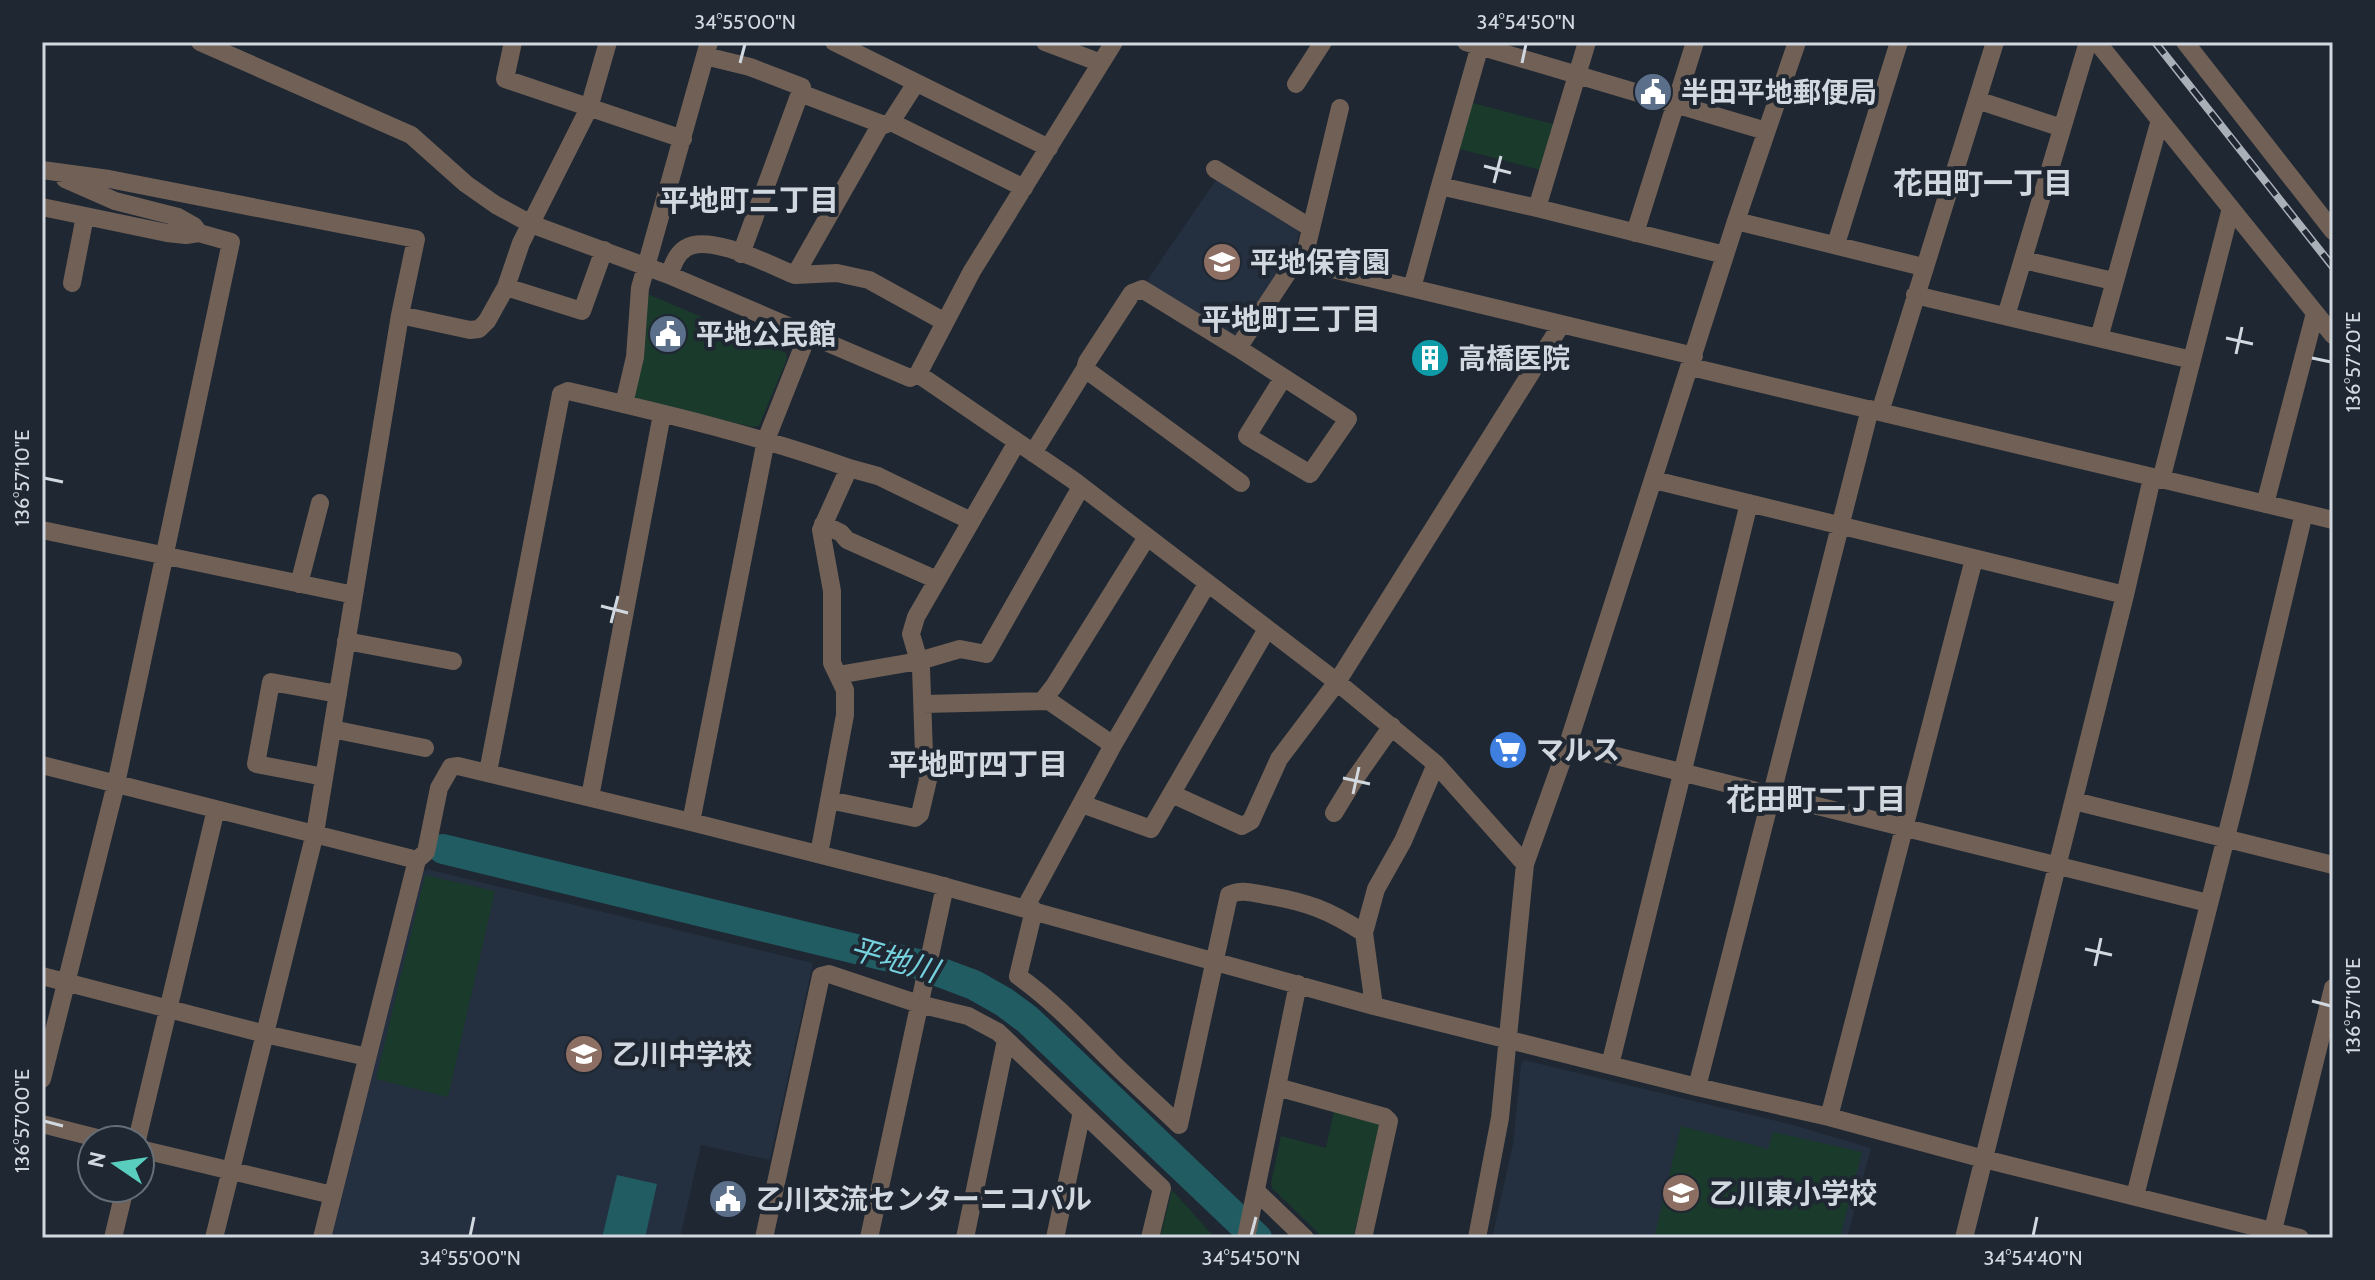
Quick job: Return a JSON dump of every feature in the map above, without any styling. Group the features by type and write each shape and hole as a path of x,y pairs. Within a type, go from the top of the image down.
{"street":[{"path":"200,42 222,46 411,135 466,184 531,224 647,266 910,378 918,374 972,271 1114,42"},
{"path":"513,42 505,79 683,139"},
{"path":"400,315 470,330 479,329 487,321 506,287 521,243 589,108 608,42"},
{"path":"834,42 1049,148"},
{"path":"1045,42 1101,63"},
{"path":"1296,84 1323,42"},
{"path":"1537,208 1587,42"},
{"path":"1635,233 1695,42"},
{"path":"1477,1238 1500,1118 1525,864 1568,744 1736,221 1797,42"},
{"path":"1836,244 1899,42"},
{"path":"1697,1087 1840,526 1995,42"},
{"path":"2006,316 2088,42"},
{"path":"2097,42 2333,335"},
{"path":"2185,42 2333,231"},
{"path":"1412,288 1476,43 1766,131"},
{"path":"624,404 635,357 640,288 707,49 802,87 741,254"},
{"path":"795,275 886,123 916,83"},
{"path":"800,93 886,123 1024,188"},
{"path":"1977,100 2062,128"},
{"path":"1303,262 1340,108"},
{"path":"2099,338 2160,120"},
{"path":"1215,169 1311,228"},
{"path":"47,172 115,201 178,217 194,226 199,233"},
{"path":"47,172 109,179 416,239 400,315 315,833 214,1238"},
{"path":"1440,186 1725,255"},
{"path":"42,207 176,234 199,233 231,242 116,784 42,1079"},
{"path":"1964,1238 2125,595 2192,360 2231,208"},
{"path":"72,283 85,216"},
{"path":"1736,221 1923,267"},
{"path":"669,275 676,257 686,247 710,244 795,275 851,274 869,280 945,322"},
{"path":"506,287 582,311 604,250"},
{"path":"2024,260 2113,281"},
{"path":"1238,348 1292,266 1303,262 1561,325 1875,410 2333,520"},
{"path":"829,800 915,818 920,814 928,780 921,668 911,634 916,617 971,521 1085,369 1132,293 1142,289 1348,419 1310,474 1247,436 1283,378"},
{"path":"1915,295 2192,360"},
{"path":"2265,504 2315,313"},
{"path":"1172,794 1242,826 1248,825 1279,759 1337,682 1561,325"},
{"path":"691,822 766,440 808,334"},
{"path":"1085,369 1241,483"},
{"path":"918,374 1081,487 1392,726 1436,764 1525,864"},
{"path":"488,772 561,394 568,391 766,440 878,476 971,521"},
{"path":"590,797 662,414"},
{"path":"819,854 845,715 845,690 832,663 832,591 821,530 849,468"},
{"path":"1654,480 2125,595"},
{"path":"838,675 919,661 960,649 986,654 1081,487"},
{"path":"299,584 320,503"},
{"path":"1610,1065 1749,503"},
{"path":"2135,1196 2244,767 2304,513"},
{"path":"823,524 841,533 847,540 937,580"},
{"path":"42,530 354,595"},
{"path":"1043,700 1147,537"},
{"path":"1829,1117 1974,559"},
{"path":"1207,584 1053,854 1030,909 1018,976 1042,993 1179,1125 1229,895 1239,890 1302,901 1337,915 1364,933"},
{"path":"1082,804 1151,829 1267,629"},
{"path":"346,641 453,661"},
{"path":"324,777 256,764 271,682 338,694"},
{"path":"923,704 1043,700 1055,704 1113,745"},
{"path":"1334,813 1392,726"},
{"path":"332,729 425,748"},
{"path":"1568,744 2208,903"},
{"path":"1374,1006 1364,933 1376,889 1403,841 1436,764"},
{"path":"42,765 417,860"},
{"path":"322,1238 417,860 426,852 439,788 451,767 458,766 945,886 1374,1006 1829,1117 2300,1238"},
{"path":"2074,801 2333,865"},
{"path":"141,1124 216,809"},
{"path":"869,1238 945,886"},
{"path":"764,1238 821,976 829,974 921,996 998,1032 1162,1188 1150,1238"},
{"path":"42,976 367,1057"},
{"path":"1246,1238 1298,984"},
{"path":"2273,1230 2333,988"},
{"path":"965,1238 1006,1040"},
{"path":"1277,1087 1385,1117 1389,1121 1363,1238"},
{"path":"1055,1238 1082,1112"},
{"path":"42,1124 76,1133"},
{"path":"156,1153 332,1195"},
{"path":"1254,1200 1305,1238"},
{"path":"113,1238 121,1204"}],"shaded area":[{"path":"1469,102 1557,125 1544,171 1456,148"},
{"name":"平地保育園","path":"1218,177 1300,229 1296,246 1238,335 1230,336 1150,284 1148,279"},
{"path":"643,292 786,353 787,359 759,426 630,398"},
{"name":"乙川中学校","path":"427,869 813,963 770,1160 701,1145 680,1238 328,1238 421,873"},
{"path":"425,875 495,891 448,1097 376,1079"},
{"name":"乙川東小学校","path":"1524,1060 1793,1125 1871,1148 1847,1238 1492,1238 1513,1144"},
{"path":"1334,1110 1376,1121 1381,1127 1353,1238 1323,1238 1272,1188 1271,1183 1281,1136 1326,1148"},
{"path":"1681,1126 1768,1149 1773,1132 1862,1152 1840,1238 1654,1238"},
{"path":"617,1175 657,1184 645,1238 602,1238"},
{"path":"1172,1190 1215,1238 1160,1238"}],"waterway":[{"name":"平地川","path":"443,849 918,964 974,985 1027,1019 1257,1238"}],"railway":[{"path":"2155,42 2333,267"}],"place":[{"name":"半田平地郵便局","path":"1653,92"},
{"name":"平地保育園","path":"1222,262"},
{"name":"平地公民館","path":"668,334"},
{"name":"高橋医院","path":"1430,358"},
{"name":"マルス","path":"1508,750"},
{"name":"乙川中学校","path":"584,1054"},
{"name":"乙川東小学校","path":"1681,1193"},
{"name":"乙川交流センターニコパル","path":"728,1199"}],"district":[{"name":"花田町一丁目","path":"1983,184"},
{"name":"平地町二丁目","path":"749,201"},
{"name":"平地町三丁目","path":"1291,320"},
{"name":"平地町四丁目","path":"978,765"},
{"name":"花田町二丁目","path":"1816,800"}]}
